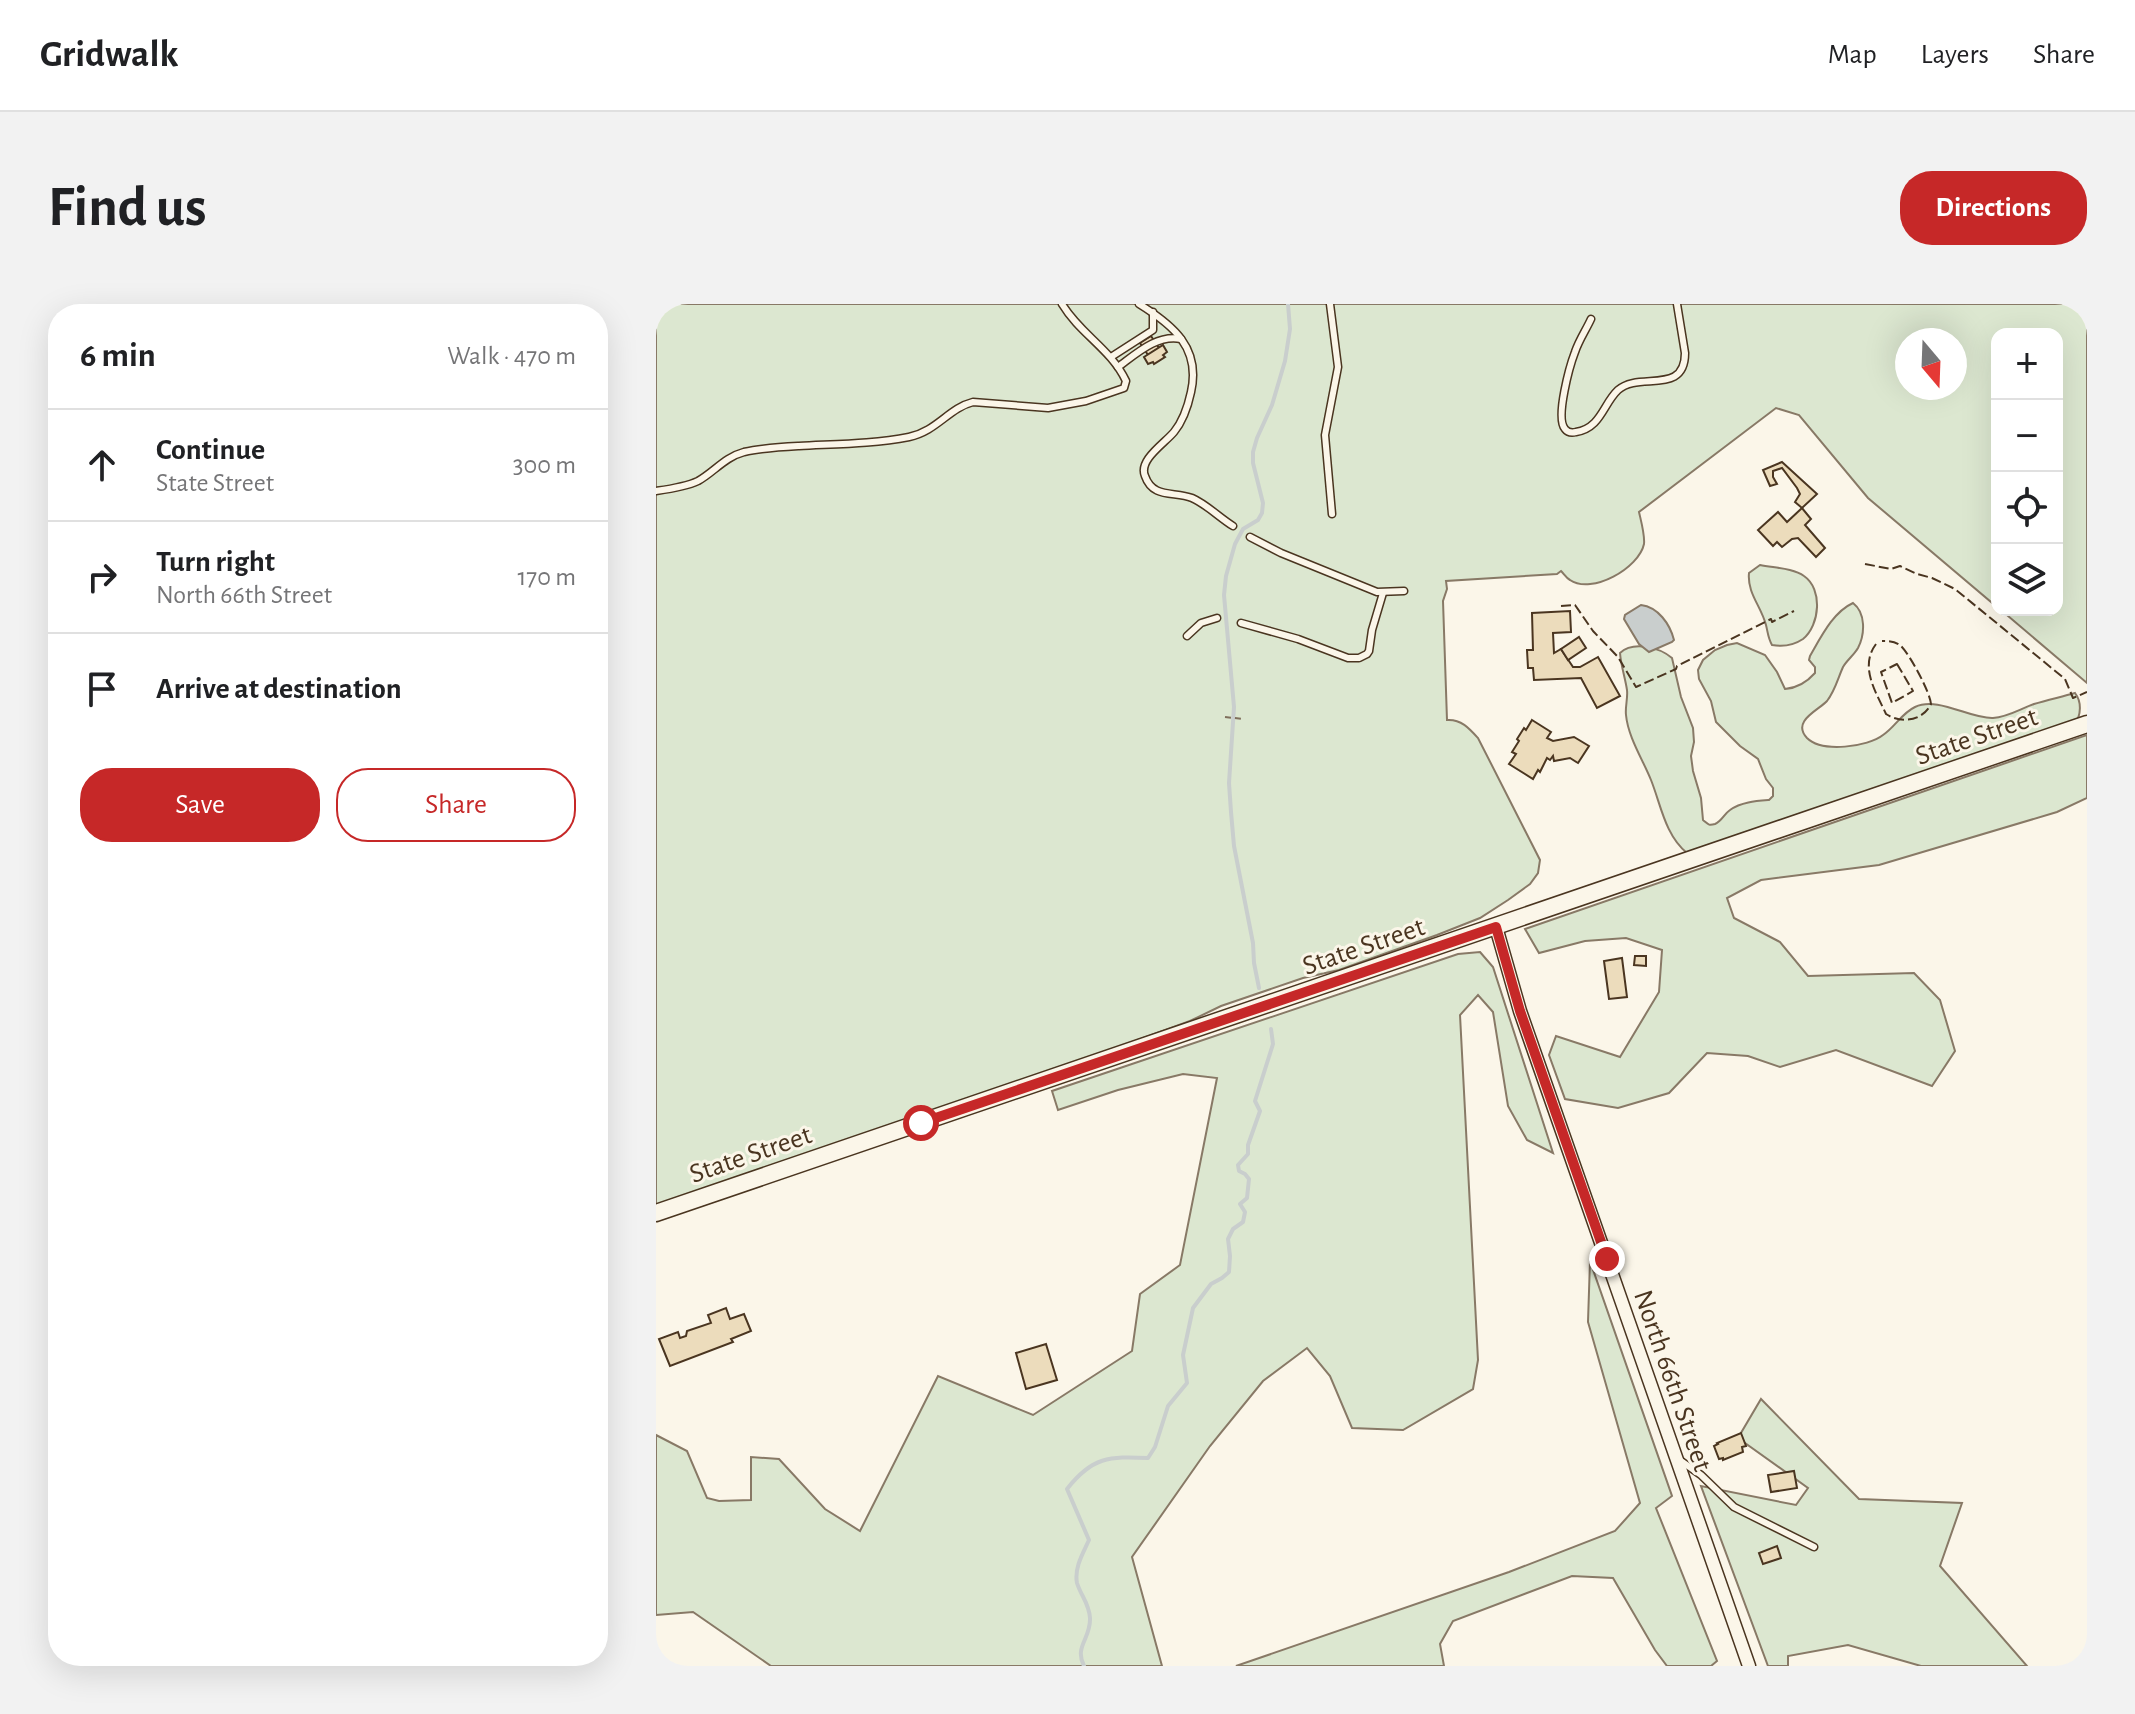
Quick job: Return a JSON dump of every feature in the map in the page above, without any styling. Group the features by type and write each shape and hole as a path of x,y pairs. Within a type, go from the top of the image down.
{"street":[{"name":"State Street","path":"656,1213 2087,724"},
{"name":"North 66th Street","path":"1496,927 1520,1011 1749,1666"}],"lane":[{"path":"656,491 692,483 726,460 750,451 874,442 913,436 930,430 961,406 973,402 1036,409 1086,401 1124,388 1126,381 1111,357 1078,327 1062,304"},
{"path":"1139,304 1168,323 1181,339 1193,364 1194,378 1189,400 1176,429 1146,462 1144,474 1159,493 1195,499 1233,526"},
{"path":"1330,304 1338,367 1325,435 1332,514"},
{"path":"1591,319 1572,359 1562,405 1563,426 1572,433 1594,424 1622,387 1670,379 1681,373 1685,353 1677,304"},
{"path":"1111,357 1153,330 1153,312"},
{"path":"1118,367 1159,339 1181,339"},
{"path":"1250,537 1281,553 1383,593 1404,591"},
{"path":"1241,623 1298,639 1348,658 1359,658 1369,651 1383,593"},
{"path":"1187,636 1201,623 1217,618"},
{"path":"1675,1457 1701,1475 1734,1507 1814,1547"}],"path":[{"path":"1225,717 1243,719"}],"green space":[{"path":"656,304 2087,304 2087,683 2008,616 2063,616 2063,328 1991,328 1991,602 1868,498 1799,415 1776,408 1639,512 1644,544 1633,562 1613,577 1602,582 1579,584 1561,571 1557,574 1446,581 1443,601 1447,720 1461,723 1478,738 1540,860 1538,873 1530,884 1480,918 1437,935 1339,970 1303,978 1221,1006 1190,1021 656,1207"},
{"path":"1760,565 1800,573 1814,589 1816,616 1809,633 1800,641 1784,646 1772,645 1749,580 1749,573"},
{"path":"1853,603 1862,618 1860,642 1843,667 1830,697 1804,721 1803,732 1814,743 1845,747 1867,743 1887,732 1910,710 1924,704 1993,718 2075,693 2080,704 2075,724 1687,853 1664,819 1630,732 1620,653 1639,646 1660,651 1672,658 1681,697 1693,728 1691,756 1703,820 1713,825 1739,805 1769,800 1773,796 1773,788 1758,759 1716,722 1711,701 1699,679 1698,670 1703,660 1715,650 1737,643 1765,655 1785,689 1798,686 1815,673 1810,656 1828,626 1839,612"},
{"path":"2087,735 2087,798 2057,812 1879,865 1761,880 1727,898 1734,918 1780,942 1808,976 1914,973 1940,1000 1955,1051 1932,1086 1836,1050 1780,1067 1748,1056 1707,1053 1669,1093 1618,1108 1565,1099 1549,1055 1556,1036 1620,1057 1659,992 1662,950 1626,938 1585,941 1539,953 1525,929"},
{"path":"1480,952 1493,967 1553,1153 1527,1140 1508,1106 1493,1012 1478,995 1460,1015 1478,1360 1473,1389 1403,1430 1352,1428 1330,1376 1307,1348 1263,1381 1210,1446 1132,1557 1162,1666 771,1666 693,1612 656,1615 656,1435 687,1451 707,1498 719,1501 751,1500 751,1457 779,1459 825,1509 860,1531 938,1376 1033,1415 1132,1351 1140,1294 1180,1265 1217,1078 1183,1074 1118,1090 1058,1110 1052,1091 1458,954"},
{"path":"1590,1261 1672,1496 1656,1508 1717,1661 1711,1666 1667,1666 1613,1578 1572,1576 1453,1621 1440,1644 1444,1666 1236,1666 1509,1572 1615,1531 1640,1503 1588,1322"},
{"path":"1761,1399 1859,1499 1962,1503 1940,1566 2027,1666 1921,1666 1848,1645 1788,1656 1788,1666 1768,1666 1701,1486 1796,1505 1808,1488 1738,1438"}],"shaded area":[{"path":"1641,605 1653,609 1662,617 1672,634 1672,642 1649,652 1639,644 1624,619 1625,615"}],"building":[{"path":"1151,336 1159,348 1148,355 1140,343"},
{"path":"1163,345 1167,352 1163,355 1165,357 1148,364 1144,357"},
{"path":"1782,462 1817,494 1802,508 1795,502 1800,494 1797,488 1782,468 1773,471 1777,484 1770,486 1763,470"},
{"path":"1802,508 1811,519 1805,525 1825,548 1816,557 1798,538 1782,547 1777,542 1773,546 1758,530 1778,512 1787,522"},
{"path":"1570,611 1571,632 1553,633 1554,653 1561,649 1573,667 1580,667 1598,657 1620,696 1597,708 1581,678 1534,680 1533,668 1528,668 1527,650 1533,650 1532,613"},
{"path":"1579,637 1586,648 1568,660 1561,649"},
{"path":"1532,720 1551,732 1547,738 1553,741 1574,737 1589,746 1578,763 1570,758 1554,761 1553,756 1550,760 1547,758 1533,779 1509,764 1516,754 1512,752 1519,741 1517,739"},
{"path":"1635,956 1646,956 1646,966 1634,965"},
{"path":"1622,958 1627,997 1609,999 1604,961"},
{"path":"726,1308 730,1319 744,1314 751,1331 731,1339 733,1342 670,1366 659,1339 678,1332 680,1338 686,1336 687,1331 711,1323 708,1315"},
{"path":"1046,1344 1057,1380 1026,1389 1016,1353"},
{"path":"1741,1433 1746,1446 1742,1447 1743,1452 1719,1459 1714,1446"},
{"path":"1794,1471 1797,1488 1771,1492 1768,1475"},
{"path":"1777,1546 1781,1558 1763,1564 1759,1553"}],"waterway":[{"path":"1259,988 1234,846 1229,783 1234,707 1224,595 1235,544 1243,529 1258,520 1262,513 1263,503 1253,452 1285,361 1290,329 1288,304"},
{"path":"1084,1666 1081,1653 1090,1618 1076,1577 1089,1540 1067,1489 1085,1470 1102,1461 1148,1458 1155,1447 1168,1406 1187,1383 1183,1355 1193,1308 1211,1284 1229,1272 1228,1239 1233,1229 1243,1222 1245,1212 1240,1204 1247,1198 1249,1179 1239,1171 1238,1165 1248,1154 1248,1145 1260,1111 1255,1101 1273,1044 1271,1029"}],"fence":[{"path":"1865,564 1891,569 1900,566 1955,589 2065,679 2073,698 2087,692"},
{"path":"1561,606 1575,605 1593,631 1618,657 1636,687 1771,619 1772,622 1794,611"},
{"path":"1876,644 1871,653 1869,670 1886,714 1905,720 1923,714 1931,704 1930,698 1909,657 1901,646 1882,641"},
{"path":"1897,664 1913,691 1892,703 1881,672 1897,664"}],"route":[{"path":"921,1123 1496,927 1520,1011 1607,1259"}]}
